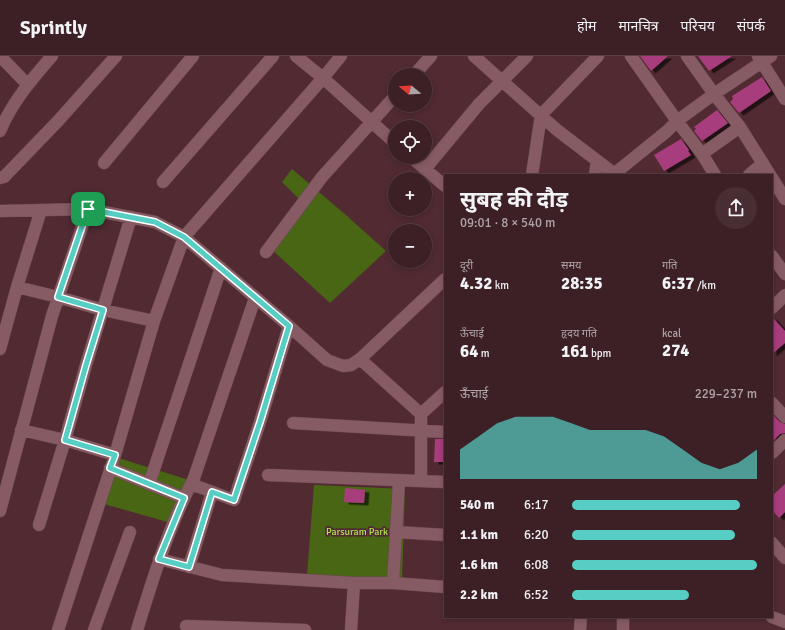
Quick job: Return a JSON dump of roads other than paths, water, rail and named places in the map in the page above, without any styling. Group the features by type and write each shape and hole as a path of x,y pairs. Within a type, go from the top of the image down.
{"street":[{"path":"0,131 9,112 28,85 52,56"},
{"path":"0,178 4,177 58,121 116,56"},
{"path":"104,163 193,56"},
{"path":"163,182 273,56"},
{"path":"296,56 323,78 388,137"},
{"path":"58,630 115,455 154,321 184,237 341,56"},
{"path":"420,68 431,56"},
{"path":"474,56 556,130 615,174 666,132 676,121 763,58 785,99"},
{"path":"425,169 479,104 527,56"},
{"path":"532,174 541,115 598,56"},
{"path":"631,56 676,121 702,154 714,174"},
{"path":"687,56 740,127 769,174"},
{"path":"2,62 28,85"},
{"path":"266,252 322,177 388,104"},
{"path":"702,154 740,127"},
{"path":"595,174 596,161"},
{"path":"750,174 763,163"},
{"path":"419,164 444,185"},
{"path":"773,180 785,199"},
{"path":"0,511 52,316 88,209"},
{"path":"0,211 88,209 155,222 184,237 327,360 343,366 351,365 360,359 444,280"},
{"path":"0,349 17,287 41,210"},
{"path":"39,525 131,217"},
{"path":"773,257 785,274"},
{"path":"149,484 221,268"},
{"path":"17,287 103,310 154,321"},
{"path":"773,307 785,295"},
{"path":"137,630 159,559 191,484 255,298"},
{"path":"191,484 234,500 289,326"},
{"path":"360,359 420,414 421,481"},
{"path":"420,414 444,393"},
{"path":"773,404 785,417"},
{"path":"293,423 444,432"},
{"path":"21,430 65,440 115,455"},
{"path":"773,452 785,440"},
{"path":"110,468 184,498"},
{"path":"268,475 444,482"},
{"path":"393,583 399,481"},
{"path":"189,567 212,492"},
{"path":"94,630 130,532"},
{"path":"396,532 444,535"},
{"path":"773,544 785,558"},
{"path":"159,559 222,575 444,587"},
{"path":"351,630 354,583"},
{"path":"773,617 785,622"},
{"path":"580,630 581,618"},
{"path":"623,618 623,630"},
{"path":"186,626 305,630"},
{"path":"781,630 785,627"}],"park label":[{"name":"Parsuram Park","path":"357,532"}]}
